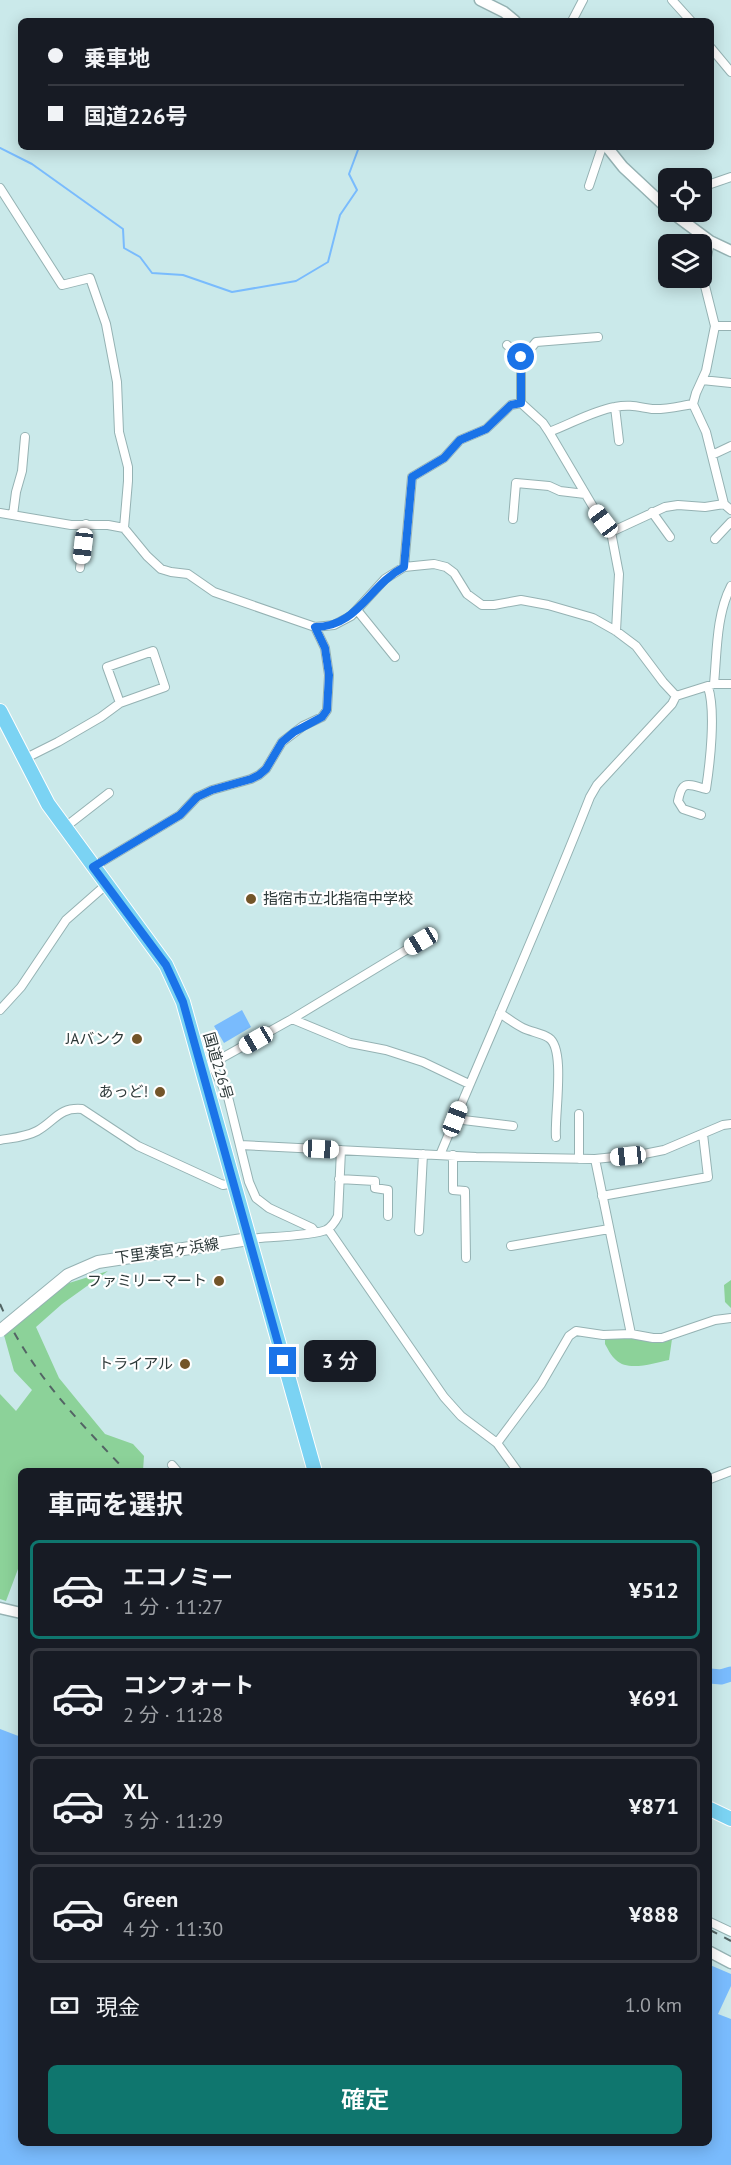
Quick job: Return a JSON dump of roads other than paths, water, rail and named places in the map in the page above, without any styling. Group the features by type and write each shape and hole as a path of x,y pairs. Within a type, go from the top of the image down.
{"highway":[{"name":"国道226号","path":"0,711 48,804 166,965 183,1002 207,1067 234,1183 314,1468"},
{"path":"712,1810 731,1820"}],"main road":[{"name":"下里湊宮ヶ浜線","path":"0,1331 68,1275 98,1262 249,1239"}],"street":[{"path":"480,0 511,18"},
{"path":"574,18 583,0"},
{"path":"674,1 688,18"},
{"path":"714,52 731,72"},
{"path":"589,186 603,150"},
{"path":"607,150 623,168 658,195"},
{"path":"712,184 731,177"},
{"path":"0,188 62,285 90,278 99,300 117,382 119,432 128,467 124,528"},
{"path":"685,222 701,234"},
{"path":"712,242 731,251"},
{"path":"611,532 652,512 678,505 728,507 704,425 693,404 709,362 715,326 706,288"},
{"path":"715,326 731,326"},
{"path":"521,357 536,342 598,337"},
{"path":"507,345 521,357 521,403 543,423 585,494 611,532 619,574 616,631"},
{"path":"702,380 731,383"},
{"path":"404,567 412,477 444,458 460,440 486,429 511,405 521,403"},
{"path":"549,432 597,411 615,406 658,408 693,404"},
{"path":"615,406 619,441"},
{"path":"13,515 22,471 25,436"},
{"path":"712,455 731,446"},
{"path":"513,519 516,483 549,486 560,491 585,494"},
{"path":"652,512 669,537"},
{"path":"0,513 71,525 108,525 124,528 147,556 161,568 188,574 214,592 315,627 334,625 351,616 385,579 404,567 434,564 446,567 454,573 467,594 482,605 521,600 548,605 592,618 616,631 636,646 676,696"},
{"path":"715,539 731,522"},
{"path":"80,568 86,524"},
{"path":"701,815 683,809 678,801 680,788 687,784 706,789 710,764 711,685 724,598 731,586"},
{"path":"357,610 395,657"},
{"path":"93,867 180,815 197,797 259,775 266,769 282,742 294,732 322,717 327,710 329,675 325,648 315,627"},
{"path":"24,759 101,717 120,703 165,687 153,651 107,667 120,703"},
{"path":"440,1155 593,791 672,704 676,696 711,685 731,684"},
{"path":"64,828 109,793"},
{"path":"0,1010 21,987 66,920 107,884"},
{"path":"315,1232 312,1228 264,1205 256,1198 249,1182 228,1097 207,1067 421,941"},
{"path":"500,1013 524,1029 550,1038 555,1046 558,1070 554,1125 556,1137"},
{"path":"292,1019 350,1043 386,1050 423,1062 469,1084"},
{"path":"0,1140 36,1132 61,1112 71,1108 82,1109 138,1146 223,1185 234,1183"},
{"path":"579,1114 579,1159"},
{"path":"455,1119 513,1126"},
{"path":"240,1145 440,1155 595,1159 664,1150 723,1125 731,1124"},
{"path":"602,1196 708,1177 703,1134"},
{"path":"249,1239 328,1229 338,1216 341,1150"},
{"path":"419,1231 423,1154"},
{"path":"453,1155 453,1190 465,1191 466,1258"},
{"path":"595,1159 631,1334"},
{"path":"339,1179 375,1181 375,1188 388,1190 388,1216"},
{"path":"328,1229 444,1397 461,1416 497,1443 515,1468"},
{"path":"511,1246 609,1229"},
{"path":"497,1443 541,1384 569,1336 576,1331 662,1338 716,1320 731,1318"},
{"path":"712,1478 731,1471"},
{"path":"0,1608 18,1612"},
{"path":"712,1923 731,1932"},
{"path":"712,1953 731,1963"}],"water":[{"path":"242,1010 251,1027 224,1043 214,1026"},
{"path":"0,1729 18,1736 18,2146 712,2146 712,1966 731,1974 731,1986 718,2014 731,2019 731,2165 0,2165"}],"waterway":[{"path":"0,148 32,164 123,229 124,248 140,257 152,273 183,275 232,292 296,281 328,262 340,215 357,190 349,174 358,150"},
{"path":"712,1676 721,1677 731,1674"}],"railway":[{"path":"0,1304 25,1351 40,1372 72,1413 123,1468"},
{"path":"712,1931 731,1941"}],"place":[{"name":"指宿市立北指宿中学校","path":"251,899"},
{"name":"JAバンク","path":"137,1039"},
{"name":"あっど!","path":"160,1092"},
{"name":"ファミリーマート","path":"219,1281"},
{"name":"トライアル","path":"185,1364"}]}
